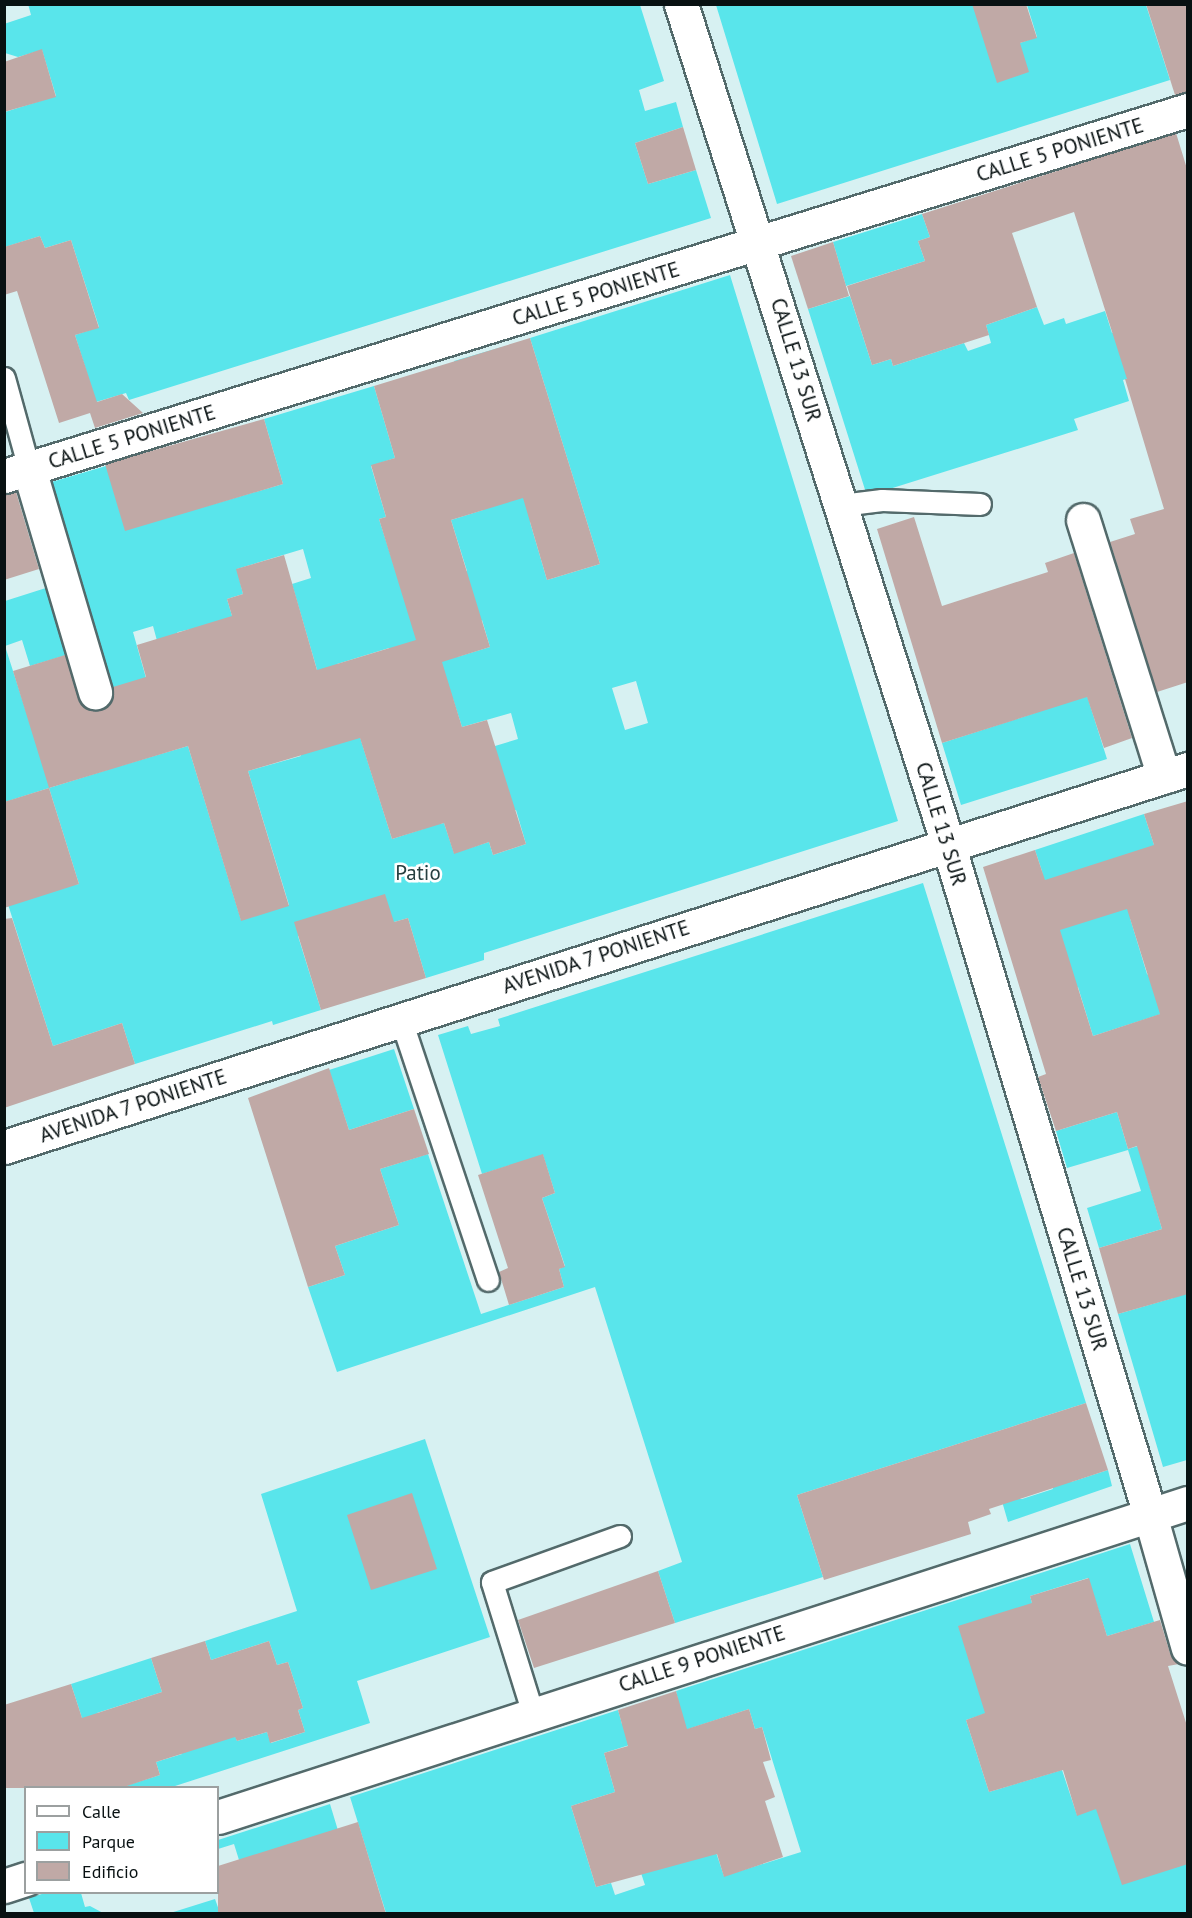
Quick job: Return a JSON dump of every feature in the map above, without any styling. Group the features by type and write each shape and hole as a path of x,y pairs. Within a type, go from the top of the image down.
{"street":[{"name":"CALLE 13 SUR","path":"681,4 760,244 948,844 1188,1648"},
{"name":"CALLE 5 PONIENTE","path":"17,472 1188,110"},
{"path":"17,472 95,692"},
{"path":"1083,520 1176,773"},
{"name":"AVENIDA 7 PONIENTE","path":"4,1147 1176,773"},
{"name":"CALLE 9 PONIENTE","path":"219,1817 1188,1503"},
{"path":"4,1886 24,1880"}],"lane":[{"path":"4,378 17,472"},
{"path":"841,505 882,500 980,504"},
{"path":"401,1020 488,1280"},
{"path":"533,1714 492,1582 620,1536"}],"green space":[{"path":"28,4 640,5 664,81 639,90 645,111 676,102 683,127 635,143 648,184 696,170 711,218 129,400 126,393 96,402 75,335 99,327 71,240 45,248 40,236 5,247 5,112 56,96 42,50 18,57 5,53 4,24 31,15"},
{"path":"716,5 972,5 1020,43 1037,37 1027,5 1146,5 1170,80 777,204"},
{"path":"1008,5 1027,5 1010,11"},
{"path":"922,214 930,237 918,241 925,261 846,286 833,242"},
{"name":"Patio","path":"730,275 898,821 484,953 484,960 426,978 408,918 394,922 351,919 298,936 321,1010 273,1025 272,1021 135,1064 122,1023 53,1046 5,895 79,884 49,788 5,802 5,646 32,730 103,708 120,766 188,746 241,920 289,905 248,771 301,756 288,712 320,680 292,584 311,578 303,549 237,569 243,594 227,599 263,720 191,629 178,632 159,648 153,626 133,632 146,678 169,681 101,701 38,486 106,466 200,508 283,484 264,419 374,386 395,458 371,466 386,517 379,519 402,591 467,571 451,520 483,510 479,443 454,361 502,347 552,514 530,522 547,580 600,564 530,338","holes":["482,620 490,647 457,657 448,630","389,648 400,683 423,829 392,839 337,664","636,681 648,723 625,730 612,688","453,699 462,727 511,713 518,739 495,746 487,818 516,810 526,844 493,855 489,842 454,853 444,823 440,824","99,744 107,770 49,788"]},
{"path":"850,296 872,365 891,359 893,366 964,343 968,351 991,343 986,325 1037,307 1044,325 1064,318 1066,324 1105,311 1112,333 1159,318 1174,364 1123,380 1129,401 1074,419 1078,430 867,496 808,309"},
{"path":"49,587 70,654 30,666 22,640 5,646 5,601"},
{"path":"1067,632 1107,759 961,805 942,743 1035,713"},
{"path":"1144,814 1165,879 1130,918 1147,974 1186,1006 1093,1036 1078,987 1058,993 1042,871 1035,850"},
{"path":"923,883 1086,1403 797,1495 823,1577 675,1623 658,1571 682,1562 595,1287 337,1372 308,1287 345,1275 335,1246 399,1225 380,1169 428,1154 481,1314 564,1287 559,1269 565,1266 542,1198 555,1193 543,1155 482,1174 438,1035 468,1026 471,1034 500,1026 498,1019"},
{"path":"394,1049 414,1109 349,1130 329,1070"},
{"path":"1117,1112 1128,1149 1138,1146 1162,1229 1099,1248 1087,1208 1141,1191 1128,1150 1067,1168 1056,1131"},
{"path":"1187,1257 1187,1460 1163,1467 1118,1314 1173,1298"},
{"path":"425,1439 490,1637 357,1681 370,1723 175,1786 125,1786 160,1775 156,1762 182,1754 178,1744 232,1727 237,1741 267,1732 271,1743 305,1732 298,1710 303,1708 288,1662 277,1665 269,1641 211,1660 205,1641 297,1611 261,1494"},
{"path":"1108,1470 1112,1486 1008,1522 1001,1498 1022,1499 1053,1489 1051,1481 1071,1482"},
{"path":"1130,1544 1154,1622 1107,1636 1088,1578 1030,1596 1032,1603 1026,1700 966,1720 989,1792 1062,1770 1077,1815 1096,1808 1187,1864 1187,1913 386,1913 350,1797 618,1710 622,1724 679,1705 676,1691","holes":["749,1709 755,1729 762,1727 801,1852 724,1876 692,1781 670,1735","639,1742 641,1873 645,1885 615,1895 611,1883 596,1887 571,1806 615,1792 604,1753"]},
{"path":"151,1658 162,1692 97,1713 90,1743 71,1684"},
{"path":"330,1804 363,1913 239,1860 234,1844 219,1849 219,1840"},
{"path":"42,1894 81,1894 85,1907 90,1906 103,1913 34,1913 29,1898"},
{"path":"215,1899 220,1913 167,1914"}],"building":[{"path":"972,4 1026,4 1037,38 1020,43 1029,72 997,83"},
{"path":"1146,4 1188,4 1188,92 1175,95"},
{"path":"42,49 56,97 4,112 4,62"},
{"path":"683,127 696,170 648,184 635,143"},
{"path":"1176,133 1188,172 1188,682 1157,692 1110,542 1135,534 1130,519 1164,509 1125,379 1127,379 1074,212 1012,233 1037,307 986,325 989,335 893,366 891,359 872,365 847,286 925,261 918,241 930,237 922,214"},
{"path":"40,236 45,248 71,240 99,328 75,335 97,402 122,394 143,413 95,428 90,413 59,423 17,291 4,295 4,247"},
{"path":"833,242 849,296 808,309 791,256"},
{"path":"530,338 600,564 547,580 523,498 451,520 490,647 442,662 462,727 487,720 526,844 493,855 489,842 454,854 444,823 392,839 360,738 248,771 289,906 241,921 188,746 49,788 13,671 65,655 82,705 90,710 101,710 109,704 113,697 113,687 146,677 137,645 232,616 227,599 243,594 236,569 284,555 317,670 416,640 379,519 386,517 371,465 395,458 374,386"},
{"path":"264,419 283,484 125,531 105,464"},
{"path":"16,492 39,569 4,580 4,494"},
{"path":"914,517 942,606 1048,572 1045,563 1074,553 1132,738 1104,748 1087,697 942,743 877,529"},
{"path":"49,788 79,884 4,908 4,802"},
{"path":"1188,801 1188,1294 1118,1314 1099,1248 1162,1229 1137,1146 1128,1149 1117,1112 1056,1131 1038,1077 1046,1074 983,867 1035,850 1045,880 1154,845 1144,814","holes":["1127,909 1160,1014 1093,1036 1060,930"]},
{"path":"385,894 394,922 408,918 426,978 321,1010 294,922"},
{"path":"12,918 53,1046 122,1023 135,1064 4,1108 4,919"},
{"path":"329,1068 349,1130 414,1109 429,1154 380,1169 399,1225 335,1246 345,1275 308,1287 248,1098"},
{"path":"543,1154 555,1193 542,1198 565,1267 559,1269 564,1287 509,1305 499,1272 508,1268 478,1175"},
{"path":"1086,1403 1108,1470 989,1509 991,1514 968,1522 971,1534 824,1580 797,1495"},
{"path":"412,1493 437,1569 371,1590 347,1515"},
{"path":"658,1571 675,1623 534,1668 518,1620"},
{"path":"1089,1578 1107,1636 1160,1620 1170,1653 1179,1664 1168,1666 1188,1729 1188,1864 1122,1885 1096,1809 1077,1816 1063,1770 989,1792 966,1720 985,1713 958,1626 1032,1603 1030,1596"},
{"path":"205,1641 211,1660 269,1641 277,1665 288,1662 303,1708 298,1710 305,1732 270,1743 267,1732 237,1741 235,1737 156,1762 160,1775 127,1786 4,1788 4,1705 71,1684 82,1718 162,1692 151,1658"},
{"path":"676,1691 687,1729 749,1709 755,1729 762,1727 771,1760 763,1762 775,1797 765,1801 783,1857 724,1877 717,1854 596,1887 571,1806 615,1792 604,1753 628,1746 618,1710"},
{"path":"358,1822 386,1914 218,1914 219,1866"}]}
